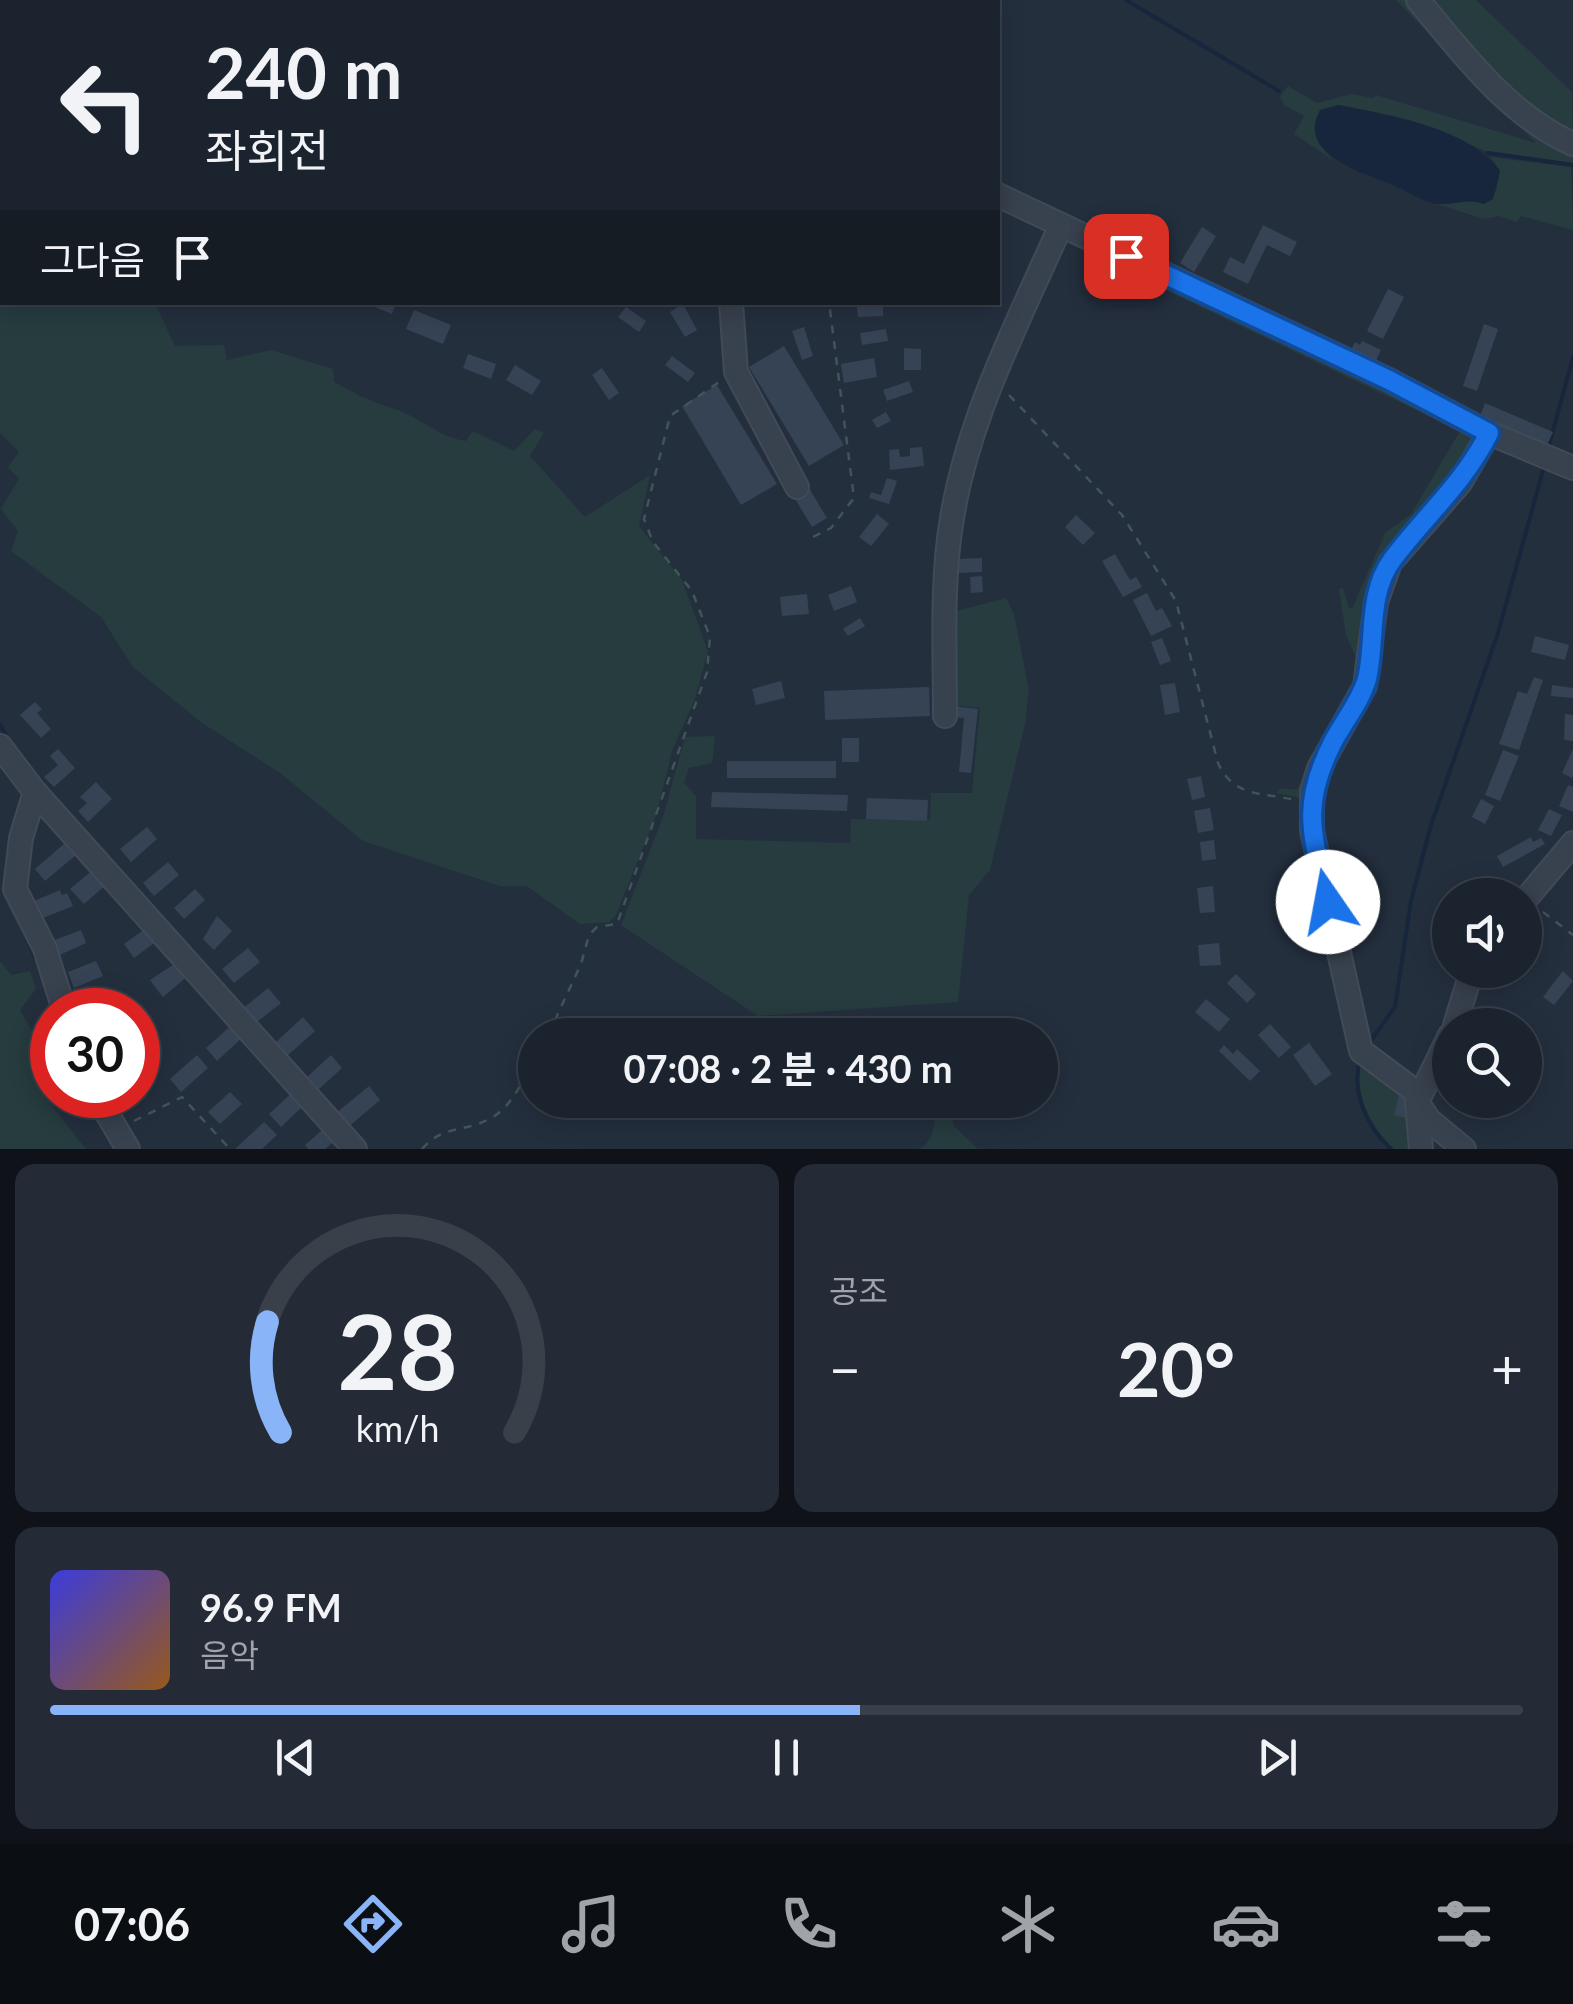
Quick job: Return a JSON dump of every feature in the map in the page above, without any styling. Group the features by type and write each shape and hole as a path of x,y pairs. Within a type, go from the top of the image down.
{"street":[{"path":"1418,0 1512,105 1550,134 1573,144"},
{"path":"1000,196 1389,380 1489,433 1558,462"},
{"path":"945,716 945,573 951,522 974,429 1061,225"},
{"path":"731,305 736,372 796,488"},
{"path":"1464,1149 1429,1120 1419,1098 1367,1056 1312,831 1312,803 1320,768 1365,686 1376,602 1390,562 1460,482 1489,433"},
{"path":"0,746 35,792 355,1149"},
{"path":"35,792 21,838 15,889 45,950 57,988"},
{"path":"1542,880 1573,844"},
{"path":"1421,1149 1419,1098 1432,1072"},
{"path":"109,1118 121,1140"}],"path":[{"path":"814,536 831,528 854,498 829,305"},
{"path":"556,1018 581,964 589,935 597,927 617,924 706,672 710,649 707,628 686,579 653,542 644,520 670,416 678,407 736,372"},
{"path":"994,378 1122,515 1176,601 1218,763 1230,784 1239,791 1312,803"},
{"path":"1542,911 1573,935"},
{"path":"422,1149 435,1134 475,1125 498,1114 518,1084"},
{"path":"121,1140 182,1097 230,1149"}],"green space":[{"path":"1396,0 1407,0 1573,153 1573,163 1485,151 1411,121 1338,105 1320,144 1333,160 1294,134 1304,116 1284,105 1280,96 1288,86 1317,103 1351,94 1373,98 1376,95 1536,143"},
{"path":"1430,0 1476,0 1572,92 1573,138 1515,99"},
{"path":"1491,157 1571,167 1573,230 1521,216 1517,222 1499,216 1484,219 1437,204 1470,199 1484,204 1496,191 1500,171"},
{"path":"1063,236 1484,436 1391,554 1366,659 1306,799 1277,793 1280,788 1297,790 1360,667 1346,635 1339,589 1343,588 1349,608 1353,607 1385,533 1411,514 1460,431 1061,240"},
{"path":"0,305 156,305 175,346 224,345 227,360 271,350 333,369 334,382 456,439 466,441 473,431 514,451 535,429 544,433 530,456 585,517 650,475 639,526 682,580 708,651 695,699 672,751 657,813 616,915 609,922 580,924 527,886 500,886 363,841 280,773 202,723 133,667 101,617 11,551 18,531 1,509 19,479 8,467 19,452 0,433"},
{"path":"1006,598 1014,614 1029,690 1025,724 990,870 969,895 958,1002 758,1016 621,925 663,817 685,737 715,736 712,763 689,768 684,782 696,796 696,839 850,843 851,819 930,820 931,793 972,793 980,708 953,705 949,613"},
{"path":"0,961 11,975 30,971 36,988 30,988 30,996 20,1010 30,1027 30,1118 61,1118 86,1149 0,1149"},
{"path":"1361,1061 1408,1092 1419,1149 1393,1149 1377,1130 1361,1098"},
{"path":"953,1118 953,1125 978,1149 919,1149 931,1136 935,1119"}],"water":[{"path":"1338,105 1427,126 1470,144 1500,171 1493,199 1484,204 1433,203 1337,160 1317,139 1315,126 1320,110"}],"building":[{"path":"1263,225 1297,242 1290,256 1267,245 1248,284 1223,272 1230,257 1244,264"},
{"path":"1202,227 1216,236 1194,272 1180,263"},
{"path":"1388,289 1404,297 1383,339 1367,331"},
{"path":"370,305 395,305 392,314"},
{"path":"684,305 697,330 685,337 670,312"},
{"path":"883,306 883,316 858,317 857,307"},
{"path":"626,307 646,321 639,332 618,317"},
{"path":"414,310 451,325 443,344 406,329"},
{"path":"1484,324 1498,329 1477,391 1463,386"},
{"path":"804,327 813,356 802,360 792,331"},
{"path":"886,329 888,341 862,345 860,333"},
{"path":"1362,341 1381,350 1374,365 1349,353 1355,342 1360,345"},
{"path":"784,346 844,445 809,466 749,367"},
{"path":"904,348 921,349 921,370 904,370"},
{"path":"468,354 496,364 491,379 463,368"},
{"path":"672,356 695,373 688,382 665,365"},
{"path":"874,358 877,377 844,383 841,364"},
{"path":"515,365 541,381 532,395 506,380"},
{"path":"602,368 619,393 609,400 592,375"},
{"path":"909,381 913,392 887,401 883,390"},
{"path":"717,385 777,484 741,505 682,406"},
{"path":"1485,403 1553,432 1547,445 1480,416"},
{"path":"886,412 891,421 877,428 872,420"},
{"path":"922,447 924,466 890,470 889,450 899,449 900,457 910,456 910,448"},
{"path":"887,478 897,481 889,504 869,498 871,492 881,495"},
{"path":"809,488 827,518 812,527 794,497"},
{"path":"877,514 889,524 871,546 859,537"},
{"path":"1076,515 1095,533 1083,545 1065,527"},
{"path":"1115,554 1130,580 1136,577 1142,587 1123,597 1102,561"},
{"path":"982,558 982,572 957,573 957,559"},
{"path":"982,576 983,592 971,593 970,577"},
{"path":"851,586 857,602 834,611 828,595"},
{"path":"1147,593 1156,611 1162,608 1172,626 1151,636 1133,600"},
{"path":"807,594 809,614 782,616 780,597"},
{"path":"860,618 865,626 848,636 843,629"},
{"path":"1535,636 1569,645 1565,660 1531,652"},
{"path":"1162,638 1171,661 1160,665 1151,642"},
{"path":"1534,677 1543,680 1519,750 1499,744 1518,691 1527,694"},
{"path":"781,681 785,698 756,705 752,689"},
{"path":"1175,683 1180,712 1165,715 1160,685"},
{"path":"1552,685 1573,688 1573,698 1551,696"},
{"path":"929,687 930,716 825,720 824,691"},
{"path":"35,702 42,709 37,713 51,729 41,738 20,715"},
{"path":"953,706 978,709 971,773 959,772 964,718 952,717"},
{"path":"1565,714 1573,715 1573,741 1564,740"},
{"path":"842,738 859,738 859,762 842,762"},
{"path":"58,749 75,768 54,787 44,777 58,765 50,756"},
{"path":"1573,749 1573,776 1572,778 1562,773"},
{"path":"1503,750 1519,756 1500,801 1485,795"},
{"path":"727,761 836,761 836,778 727,778"},
{"path":"1201,776 1205,797 1192,800 1187,779"},
{"path":"96,782 112,799 88,822 78,811 87,803 80,797"},
{"path":"1568,785 1573,787 1573,812 1559,806"},
{"path":"712,792 848,795 847,811 711,807"},
{"path":"867,798 928,800 927,821 866,819"},
{"path":"1481,799 1494,806 1485,824 1472,817"},
{"path":"1210,808 1214,830 1198,833 1194,811"},
{"path":"1549,809 1562,815 1551,836 1538,830"},
{"path":"147,827 157,839 131,862 120,849"},
{"path":"1531,837 1533,842 1541,838 1545,844 1503,867 1497,856"},
{"path":"1214,840 1216,859 1202,861 1200,842"},
{"path":"65,843 76,855 45,881 35,869"},
{"path":"168,862 179,875 154,896 143,883"},
{"path":"94,869 107,884 84,904 70,889"},
{"path":"1213,886 1215,912 1200,913 1197,888"},
{"path":"195,889 205,900 184,919 174,908"},
{"path":"60,890 62,895 67,893 73,906 38,920 34,901"},
{"path":"217,916 232,931 214,950 203,939"},
{"path":"149,926 158,940 134,958 124,944"},
{"path":"81,930 86,943 53,958 47,943"},
{"path":"1219,943 1221,965 1200,966 1198,945"},
{"path":"248,948 260,962 234,983 222,969"},
{"path":"96,961 103,976 74,988 68,972"},
{"path":"179,961 190,974 163,997 160,988 150,980"},
{"path":"1563,971 1573,981 1554,1005 1543,997"},
{"path":"1236,974 1256,994 1247,1003 1227,983"},
{"path":"268,988 281,1003 253,1025 240,1011"},
{"path":"1206,999 1230,1019 1219,1032 1195,1012"},
{"path":"303,1017 315,1031 287,1056 275,1043"},
{"path":"234,1023 245,1035 217,1061 206,1048"},
{"path":"1270,1024 1291,1047 1279,1058 1258,1035"},
{"path":"1309,1043 1332,1074 1315,1086 1293,1055"},
{"path":"1224,1045 1233,1054 1237,1049 1260,1071 1250,1081 1219,1051"},
{"path":"197,1055 208,1068 181,1092 170,1079"},
{"path":"331,1055 342,1068 318,1090 307,1077"},
{"path":"369,1086 380,1100 347,1128 335,1114"},
{"path":"295,1090 306,1103 281,1127 269,1114"},
{"path":"230,1092 242,1104 220,1124 208,1112"},
{"path":"1399,1095 1411,1098 1406,1118 1394,1115"},
{"path":"264,1122 277,1135 262,1149 235,1149"},
{"path":"328,1125 339,1137 325,1149 308,1149 305,1145"}],"waterway":[{"path":"1126,0 1279,91"},
{"path":"1488,153 1573,165"},
{"path":"1548,449 1573,357"},
{"path":"1369,1043 1395,1007 1411,901 1431,825 1498,633 1545,463"},
{"path":"0,725 9,741"},
{"path":"5,886 10,841"},
{"path":"7,895 36,959"},
{"path":"1360,1060 1358,1084 1363,1108 1391,1149"},
{"path":"97,1118 111,1142"}],"route":[{"path":"1126,256 1389,380 1489,433 1460,482 1390,562 1383,580 1376,602 1365,686 1320,768 1312,791 1312,831 1328,902"}]}
